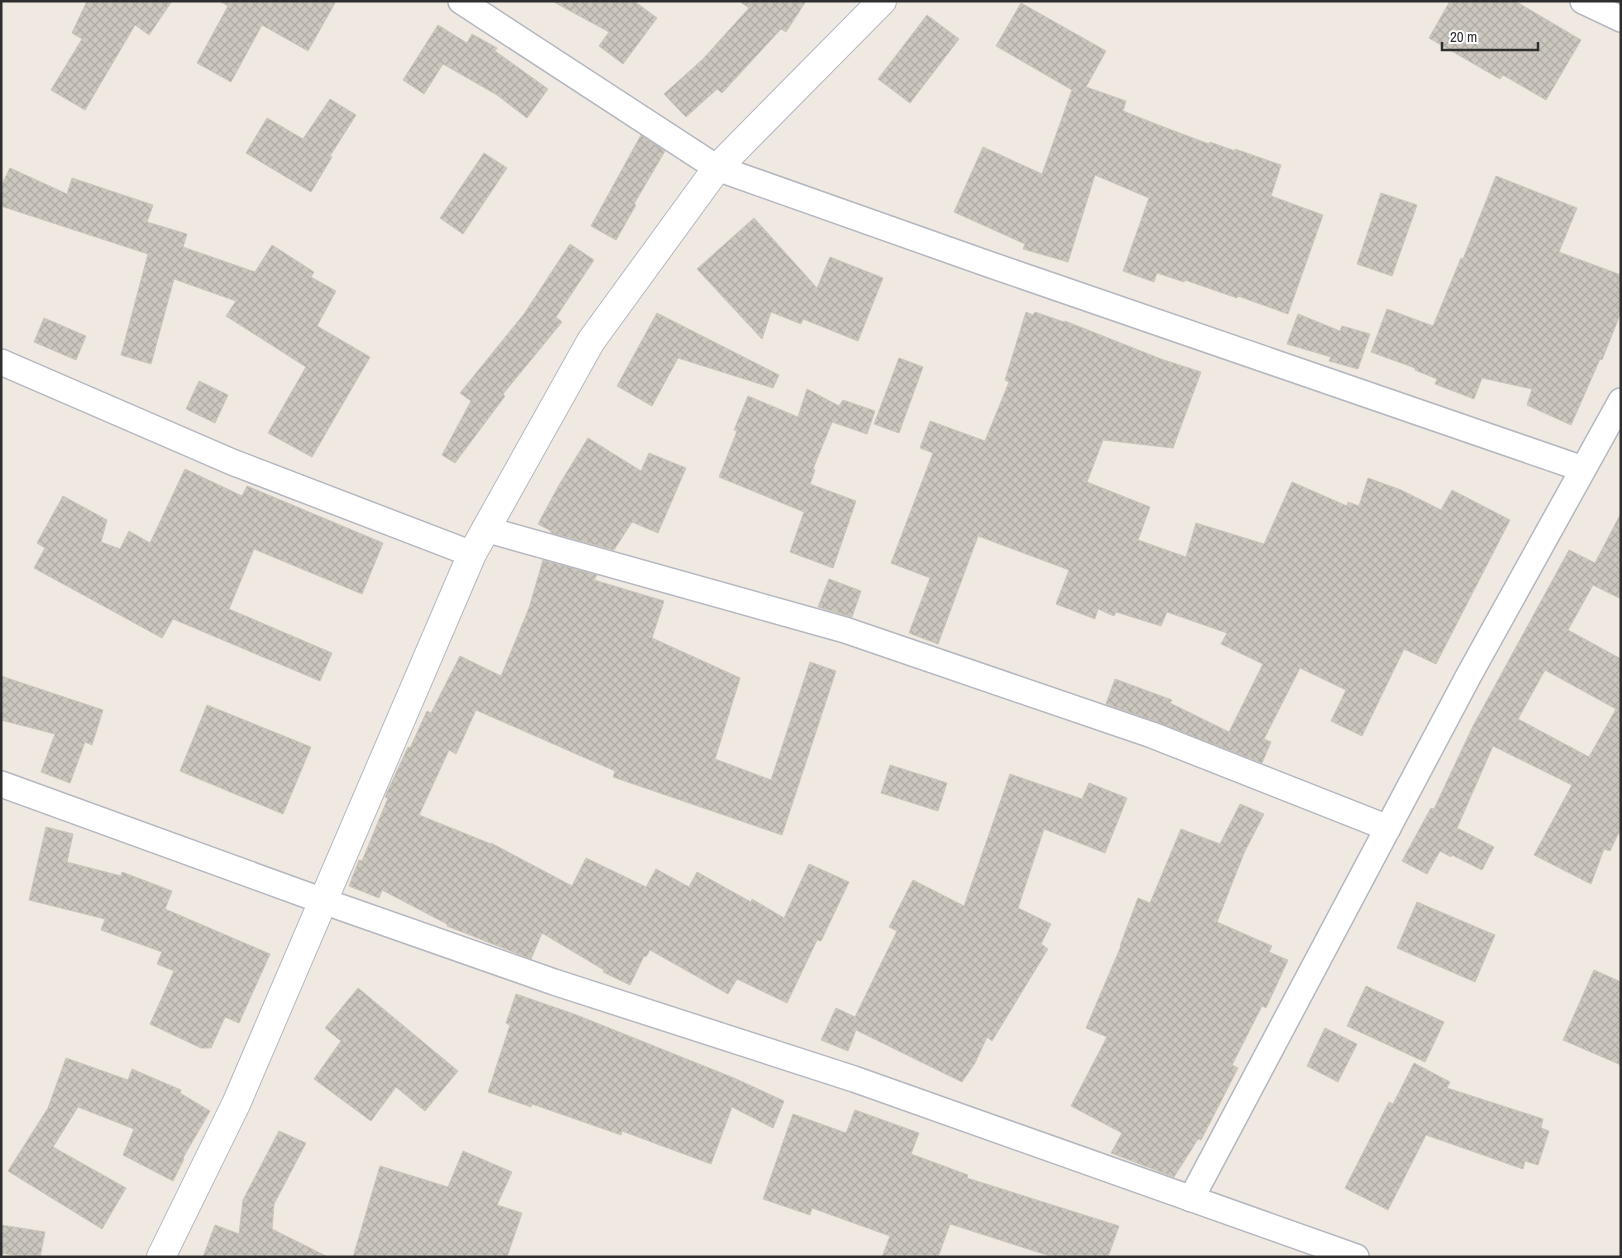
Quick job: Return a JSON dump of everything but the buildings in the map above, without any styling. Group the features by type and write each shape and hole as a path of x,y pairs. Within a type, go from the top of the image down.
{"street":[{"path":"461,1 717,168 991,265 1583,468"},
{"path":"161,1257 236,1104 472,554 591,341 717,168 882,1"},
{"path":"1583,1 1621,19"},
{"path":"1,362 232,462 472,554"},
{"path":"1191,1199 1469,675 1621,401"},
{"path":"486,529 845,630 1152,734 1388,828"},
{"path":"1,784 323,901 554,982 854,1079 1356,1257"}]}
